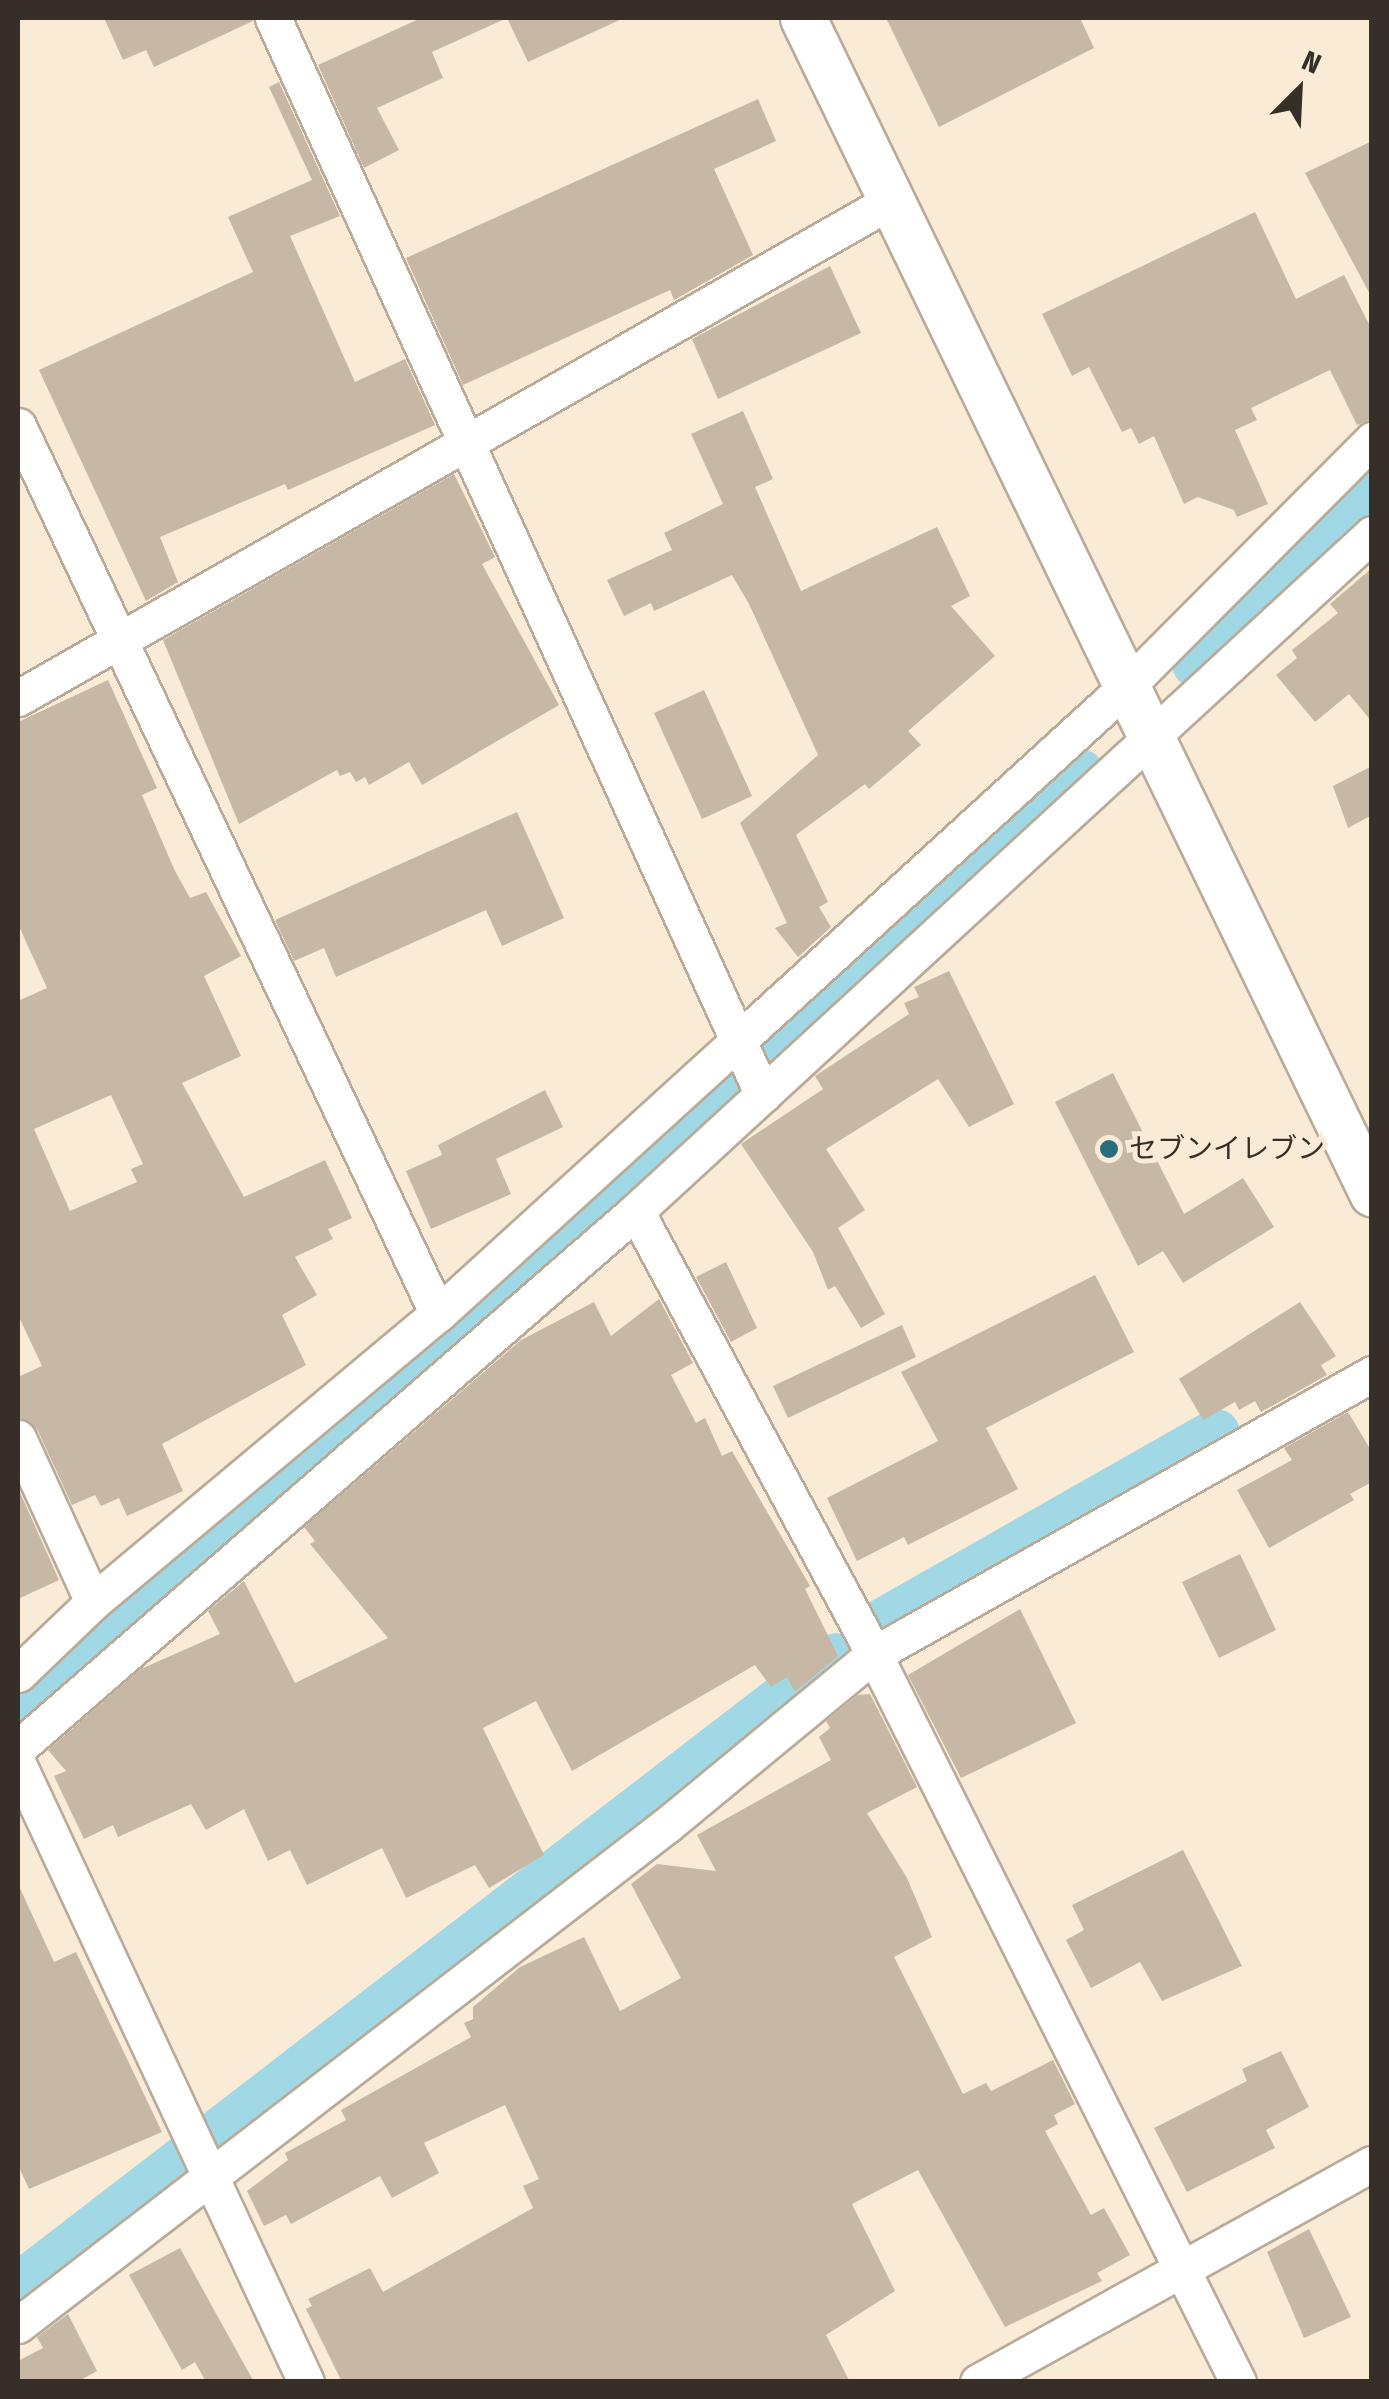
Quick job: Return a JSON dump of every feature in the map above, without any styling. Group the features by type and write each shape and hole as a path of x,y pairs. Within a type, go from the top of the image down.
{"street":[{"path":"274,18 751,1068"},
{"path":"803,18 1372,1193"},
{"path":"18,698 890,202"},
{"path":"18,426 438,1314"},
{"path":"18,1748 636,1212 751,1068 1372,440"},
{"path":"18,1674 92,1602 438,1314 751,1068 1153,741 1372,534"},
{"path":"636,1212 874,1654 1238,2382"},
{"path":"18,2325 668,1824 874,1654 1372,1374"},
{"path":"18,1438 92,1602"},
{"path":"18,1764 306,2382"},
{"path":"978,2382 1372,2164"}],"building":[{"path":"104,18 253,21 154,67 146,50 123,60"},
{"path":"421,18 507,18 432,52 443,78 377,108 399,150 364,168 318,65"},
{"path":"507,18 624,18 528,62"},
{"path":"886,18 1080,18 1094,48 939,127"},
{"path":"279,82 340,216 290,236 355,382 405,359 435,425 288,490 285,484 160,537 178,582 146,601 39,370 253,272 228,217 312,180 269,87"},
{"path":"758,99 776,141 714,169 753,255 674,300 670,290 463,385 406,258"},
{"path":"1372,141 1372,298 1305,173"},
{"path":"1255,212 1296,299 1344,275 1372,330 1372,419 1357,425 1330,370 1251,408 1257,420 1235,430 1268,504 1237,517 1234,510 1198,497 1184,504 1154,436 1139,444 1131,428 1122,432 1089,367 1072,376 1042,314"},
{"path":"830,266 861,333 718,399 692,339"},
{"path":"743,411 773,479 755,487 801,591 937,527 970,596 951,606 995,656 908,731 921,745 869,789 865,784 796,835 828,902 819,907 831,927 798,957 775,928 787,923 740,823 818,755 749,604 732,575 654,611 651,603 624,616 607,580 672,550 664,533 723,504 691,434"},
{"path":"454,474 495,557 482,564 559,705 422,785 409,762 369,785 365,777 356,782 350,772 340,776 337,770 239,824 163,640"},
{"path":"1372,568 1372,722 1349,694 1315,722 1276,675 1297,658 1292,650 1338,613 1330,604"},
{"path":"108,680 157,788 142,795 175,871 190,898 206,892 241,956 204,976 241,1056 182,1083 244,1197 325,1160 352,1218 328,1229 333,1239 295,1257 317,1295 282,1315 306,1365 162,1444 183,1491 127,1516 119,1498 101,1506 95,1495 72,1505 37,1429 18,1417 18,1377 42,1366 18,1315 18,1001 47,988 18,924 18,722","holes":["111,1095 143,1164 131,1169 137,1182 70,1211 34,1129"]},
{"path":"704,690 752,796 702,819 654,713"},
{"path":"1372,766 1372,815 1348,828 1333,786"},
{"path":"517,812 564,918 502,946 486,910 336,977 324,948 294,961 275,920"},
{"path":"949,971 1014,1104 969,1127 938,1079 826,1149 865,1210 838,1228 885,1314 861,1328 835,1286 828,1290 813,1252 741,1144 823,1089 815,1076 909,1014 904,1003 919,997 914,987"},
{"path":"1113,1073 1184,1214 1243,1178 1274,1227 1183,1283 1163,1251 1138,1266 1055,1102"},
{"path":"545,1090 563,1127 496,1159 511,1194 431,1229 406,1171 442,1155 438,1145"},
{"path":"726,1262 757,1328 731,1342 696,1277"},
{"path":"1095,1275 1134,1352 986,1428 1018,1489 908,1545 904,1537 857,1561 827,1498 938,1441 901,1372"},
{"path":"659,1299 693,1363 671,1375 696,1423 705,1418 722,1456 732,1451 810,1586 805,1589 838,1656 795,1692 787,1677 771,1687 755,1665 572,1771 536,1701 483,1728 544,1855 489,1888 475,1865 406,1898 382,1848 307,1885 290,1850 268,1861 244,1809 206,1830 191,1804 118,1837 113,1825 84,1839 54,1776 66,1771 48,1750 141,1669 220,1634 208,1611 244,1581 295,1683 388,1638 310,1544 315,1541 304,1527 521,1340 594,1302 611,1336"},
{"path":"1300,1302 1336,1356 1321,1365 1327,1375 1261,1412 1255,1401 1239,1410 1235,1402 1203,1420 1179,1379"},
{"path":"902,1325 916,1357 788,1418 773,1386"},
{"path":"1348,1412 1372,1452 1372,1482 1350,1494 1354,1500 1269,1548 1237,1490 1292,1460 1284,1448"},
{"path":"18,1488 59,1580 18,1599"},
{"path":"1240,1554 1276,1630 1219,1658 1182,1582"},
{"path":"1020,1609 1076,1723 961,1778 908,1675"},
{"path":"870,1694 917,1787 867,1813 907,1878 932,1937 894,1957 963,2094 986,2083 991,2091 1053,2060 1075,2104 1054,2115 1058,2124 1045,2131 1091,2215 1104,2208 1130,2255 1097,2273 1102,2281 1005,2327 918,2170 852,2204 895,2291 826,2335 850,2382 342,2382 306,2309 312,2306 308,2299 370,2268 383,2292 533,2208 523,2186 539,2179 505,2105 424,2143 439,2173 392,2198 380,2176 291,2224 286,2215 264,2226 247,2191 288,2160 285,2153 346,2120 341,2110 471,2037 464,2023 473,2019 473,2007 520,1967 584,1937 620,2011 681,1978 631,1884 657,1864 716,1871 697,1835 831,1760 819,1737 830,1728 826,1721 858,1695"},
{"path":"1183,1850 1242,1966 1162,2001 1140,1962 1091,1988 1066,1940 1084,1930 1072,1905"},
{"path":"18,1884 54,1962 76,1952 162,2132 29,2189 18,2165"},
{"path":"1281,2051 1309,2107 1266,2130 1275,2148 1187,2192 1154,2128 1247,2081 1242,2069"},
{"path":"1309,2229 1351,2317 1304,2338 1267,2252"},
{"path":"180,2248 254,2382 206,2382 195,2362 182,2370 129,2275"},
{"path":"68,2314 97,2371 77,2382 18,2382 18,2361 43,2348 37,2337"}],"waterway":[{"path":"1196,664 1372,497"},
{"path":"18,1715 494,1301 1080,773"},
{"path":"876,1626 1216,1433"},
{"path":"18,2287 836,1657"}],"place":[{"name":"セブンイレブン","path":"1109,1149"}]}
